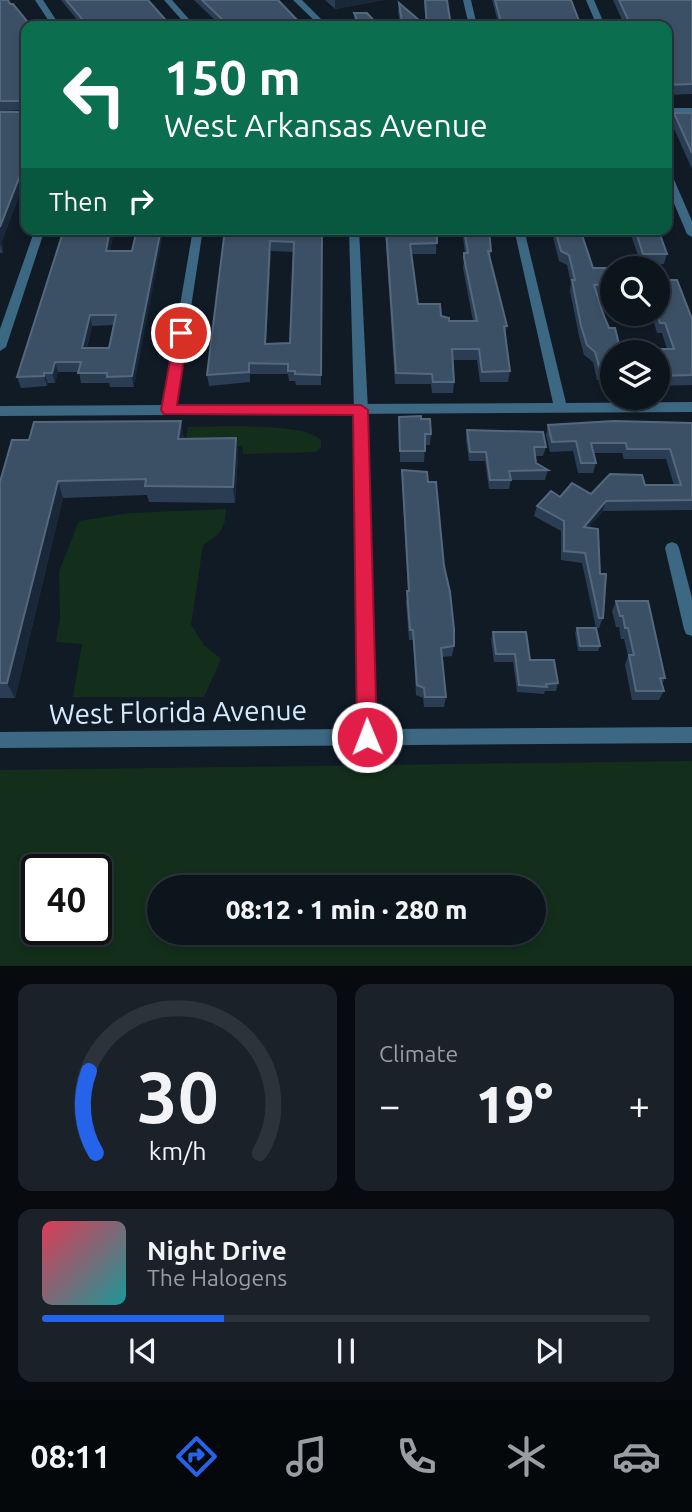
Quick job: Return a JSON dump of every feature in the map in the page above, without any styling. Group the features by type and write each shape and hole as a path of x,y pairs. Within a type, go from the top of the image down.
{"street":[{"path":"39,0 53,21"},
{"path":"169,0 187,21"},
{"path":"297,0 319,21"},
{"path":"467,0 472,21"},
{"path":"590,0 599,21"},
{"path":"672,111 692,111"},
{"path":"672,187 692,234"},
{"path":"0,347 38,235"},
{"path":"169,410 197,235"},
{"path":"354,235 361,410 367,737"},
{"path":"520,235 561,408"},
{"path":"0,411 692,407"},
{"path":"672,548 692,629"},
{"name":"West Florida Avenue","path":"0,740 692,735"}],"green space":[{"path":"188,427 297,430 321,440 321,448 315,452 243,454 242,446 185,446"},
{"path":"226,509 225,521 220,531 203,545 191,625 204,645 221,659 204,697 73,697 82,644 56,642 60,618 59,572 79,521 130,513"},
{"path":"692,761 692,966 0,966 0,770"}],"building":[{"path":"0,0 8,0 27,21 21,21 21,101 0,101"},
{"path":"66,0 148,0 167,21 84,21"},
{"path":"202,0 278,0 298,21 224,21"},
{"path":"425,0 447,0 450,21 427,21"},
{"path":"495,0 571,0 579,21 501,21"},
{"path":"619,0 692,0 692,84 672,85 672,21 629,21"},
{"path":"399,3 420,21 402,21"},
{"path":"354,13 367,13 374,21 358,21"},
{"path":"0,112 21,112 21,173 0,227"},
{"path":"674,113 692,113 692,153"},
{"path":"62,235 109,235 106,251 132,251 136,235 160,235 132,376 107,377 107,373 78,373 81,362 55,362 52,373 44,373 44,376 17,377","holes":["90,315 116,315 109,348 82,348"]},
{"path":"224,235 322,235 321,375 295,374 295,371 288,371 288,364 249,363 249,372 207,375","holes":["270,241 294,242 290,343 265,344"]},
{"path":"386,235 437,235 437,243 410,244 418,304 440,304 441,316 449,318 449,321 477,321 464,258 464,253 468,253 465,235 490,235 491,251 488,251 507,326 504,326 510,371 482,372 479,349 452,349 454,382 433,382 432,374 396,373"},
{"path":"557,235 582,235 593,268 600,268 600,285 594,285 600,304 600,326 615,328 618,340 600,340 600,370 595,352 587,345 581,326 569,255 561,251"},
{"path":"637,235 660,235 667,254 643,254"},
{"path":"670,280 677,280 692,319 692,375 670,376 670,349 674,349 666,326 670,326"},
{"path":"421,416 421,419 430,419 431,434 425,434 425,451 400,451 399,417"},
{"path":"181,421 178,439 236,438 233,487 145,486 146,479 58,481 7,683 0,683 0,482 12,440 29,440 34,422"},
{"path":"614,421 692,423 692,500 606,501 584,527 598,529 600,574 606,574 603,618 599,618 585,553 564,551 564,521 537,506 551,491 560,497 572,483 591,494 610,474 642,475 645,485 681,485 670,449 627,449 626,443 591,443 596,463 581,463 576,441 552,442 548,425"},
{"path":"467,430 543,432 546,447 534,447 536,463 548,470 509,471 511,480 490,480 486,452 470,452"},
{"path":"402,470 427,472 428,482 436,482 444,566 454,629 454,646 441,648 446,697 425,697 424,688 417,685 407,591"},
{"path":"616,601 648,601 665,678 660,678 664,691 636,691 629,655 634,655 628,628 625,628"},
{"path":"577,628 596,628 600,646 580,646"},
{"path":"493,632 526,632 530,660 554,660 558,683 546,684 547,687 519,685 515,654 496,654"}],"route":[{"path":"181,333 169,410 361,410 367,737"}]}
